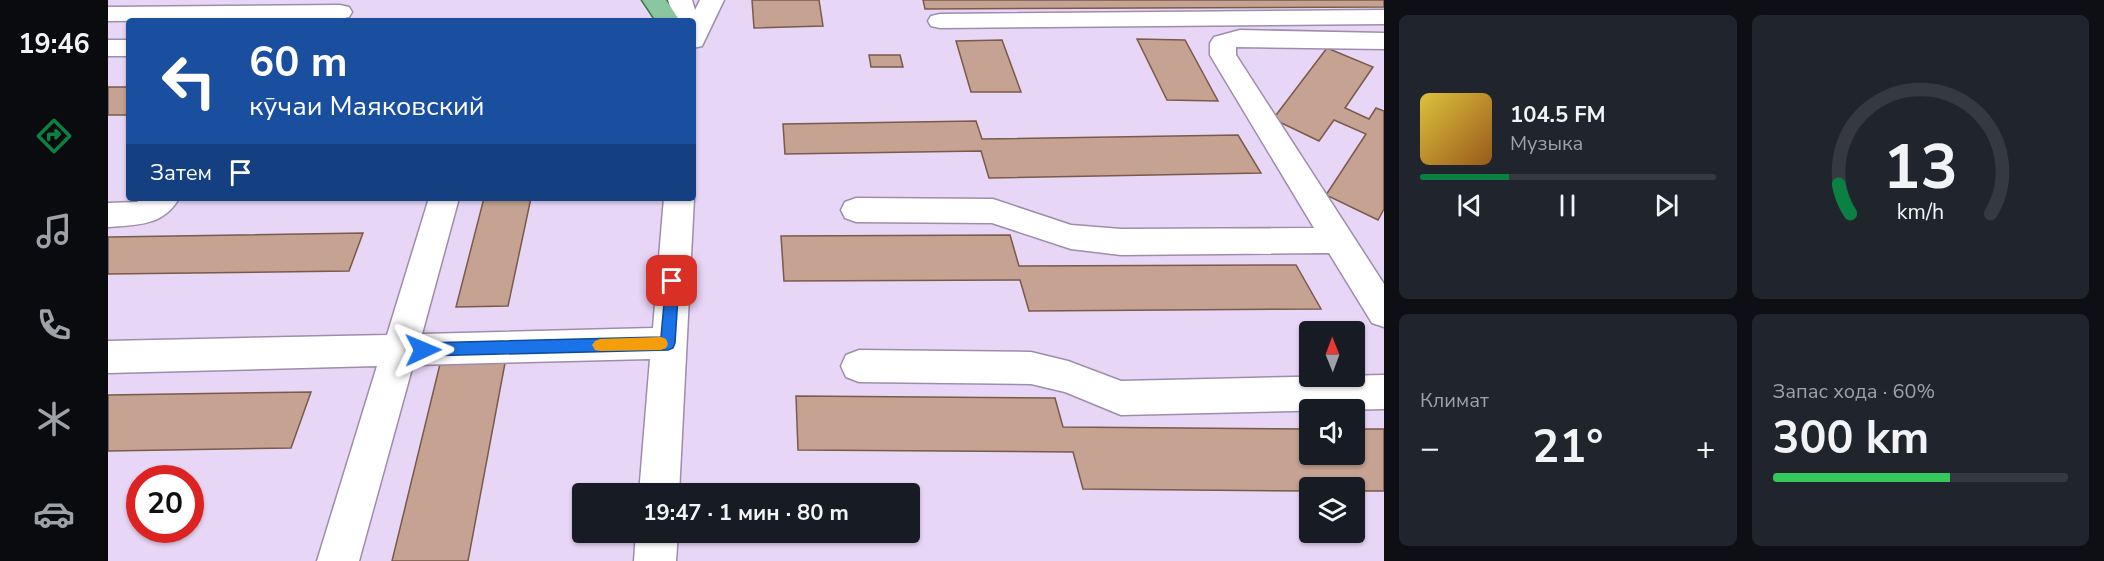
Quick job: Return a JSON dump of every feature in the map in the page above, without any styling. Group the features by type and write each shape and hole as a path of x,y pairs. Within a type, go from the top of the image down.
{"main road":[{"path":"654,0 667,18"}],"street":[{"path":"680,0 685,18"},
{"path":"696,34 712,0"},
{"path":"108,14 341,11"},
{"path":"940,21 1384,17"},
{"path":"1384,41 1240,38 1223,43 1222,55 1384,313"},
{"path":"108,48 126,48"},
{"path":"108,214 144,213 160,201"},
{"path":"338,561 443,201"},
{"path":"660,483 679,201"},
{"path":"856,210 993,211 1071,237 1121,242 1338,240"},
{"path":"108,357 668,343"},
{"path":"859,366 1031,368 1068,377 1120,398 1384,392"},
{"path":"655,561 656,543"}],"building":[{"path":"752,0 819,0 823,26 754,28"},
{"path":"923,0 1384,0 1384,7 925,9"},
{"path":"1137,39 1185,40 1218,101 1167,100"},
{"path":"1002,40 1021,92 971,92 956,41"},
{"path":"1327,48 1373,67 1345,108 1369,119 1376,108 1384,111 1384,209 1378,220 1326,195 1366,134 1334,120 1319,141 1273,119"},
{"path":"869,55 900,55 903,67 871,67"},
{"path":"108,87 126,87 126,115 108,115"},
{"path":"976,121 982,139 1238,135 1261,173 989,178 981,151 785,154 783,124"},
{"path":"483,201 530,201 508,306 456,307"},
{"path":"363,233 349,271 108,274 108,237"},
{"path":"1010,235 1019,266 1296,265 1321,309 1029,311 1020,280 784,281 781,236"},
{"path":"505,363 468,561 392,561 440,364"},
{"path":"311,392 291,448 108,451 108,395"},
{"path":"796,396 1055,398 1063,427 1299,429 1299,465 1365,465 1365,429 1384,429 1384,491 1365,491 1365,477 1299,477 1299,491 1083,489 1073,452 798,450"}],"slow traffic":[{"path":"600,345 661,344"}],"route":[{"path":"423,350 668,343 672,281"}]}
